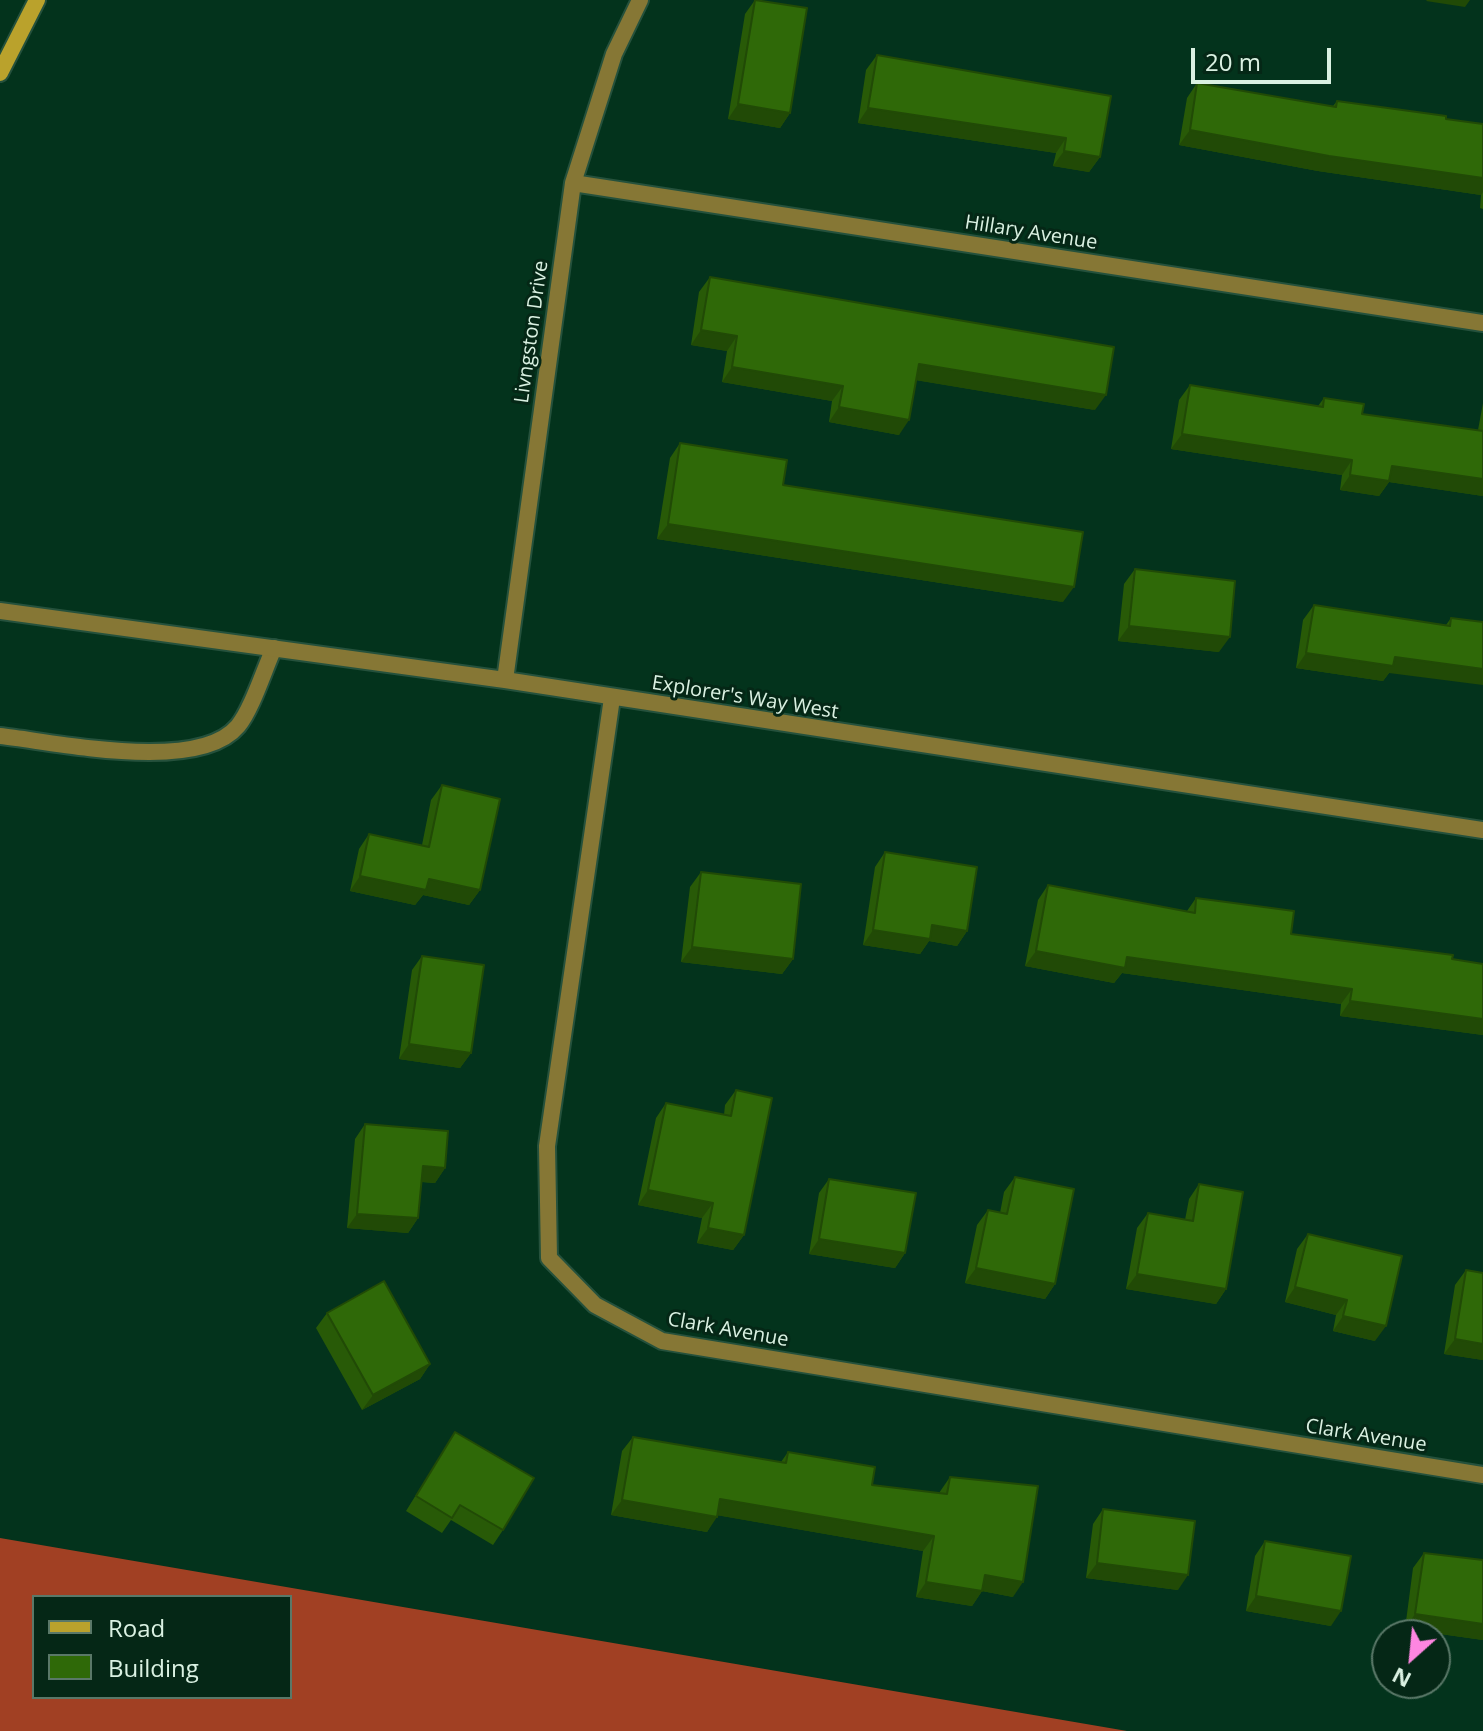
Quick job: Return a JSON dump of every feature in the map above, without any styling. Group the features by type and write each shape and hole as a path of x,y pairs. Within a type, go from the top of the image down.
{"main road":[{"path":"0,73 37,0"}],"street":[{"name":"Livngston Drive","path":"505,680 573,183 614,54 640,0"},
{"name":"Hillary Avenue","path":"573,183 1483,323"},
{"name":"Explorer's Way West","path":"0,611 505,680 1483,830"},
{"path":"0,736 161,753 211,744 238,726 274,648"},
{"name":"Clark Avenue","path":"612,698 547,1146 549,1258 595,1305 662,1341 1483,1475"}],"shaded area":[{"path":"0,1538 1127,1731 0,1731"}],"building":[{"path":"755,0 807,8 790,113 738,104"},
{"path":"877,55 1111,96 1100,157 1064,151 1066,138 868,108"},
{"path":"1197,83 1336,107 1337,101 1483,124 1483,178 1329,156 1190,130"},
{"path":"710,277 1114,347 1106,395 919,364 909,420 839,407 843,386 732,367 737,336 701,330"},
{"path":"1190,385 1323,407 1324,398 1364,404 1362,414 1483,431 1483,479 1392,466 1389,481 1350,475 1352,460 1182,434"},
{"path":"680,443 787,460 783,485 1083,532 1074,587 668,524"},
{"path":"1135,569 1235,581 1230,637 1129,626"},
{"path":"1314,605 1450,626 1451,618 1483,622 1483,669 1395,657 1393,666 1306,653"},
{"path":"442,785 500,799 480,890 429,879 426,890 360,876 369,834 429,847"},
{"path":"885,852 977,867 967,931 932,925 930,939 873,930"},
{"path":"701,872 801,884 793,959 692,947"},
{"path":"1048,885 1195,913 1196,898 1294,911 1291,934 1453,955 1452,959 1483,964 1483,1019 1350,1001 1352,989 1127,957 1125,968 1036,951"},
{"path":"422,956 484,965 471,1053 409,1044"},
{"path":"736,1090 772,1098 744,1235 708,1228 713,1203 648,1190 666,1103 731,1116"},
{"path":"365,1124 448,1131 445,1168 423,1166 418,1218 357,1214"},
{"path":"1015,1177 1074,1189 1055,1284 976,1268 988,1210 1007,1214"},
{"path":"829,1179 916,1193 905,1253 819,1239"},
{"path":"1199,1184 1243,1192 1226,1289 1137,1274 1148,1213 1193,1221"},
{"path":"1308,1234 1402,1256 1386,1326 1343,1316 1347,1300 1295,1287"},
{"path":"1466,1270 1483,1273 1483,1344 1455,1339"},
{"path":"384,1281 430,1364 373,1395 327,1313"},
{"path":"455,1432 534,1478 503,1530 460,1505 452,1518 416,1496"},
{"path":"633,1437 786,1463 788,1452 875,1467 872,1485 947,1494 950,1477 1038,1486 1023,1582 985,1575 982,1591 926,1582 934,1536 720,1499 717,1517 622,1500"},
{"path":"1103,1509 1195,1521 1188,1575 1097,1563"},
{"path":"1265,1541 1351,1556 1341,1611 1256,1596"},
{"path":"1424,1553 1483,1560 1483,1624 1415,1614"}]}
